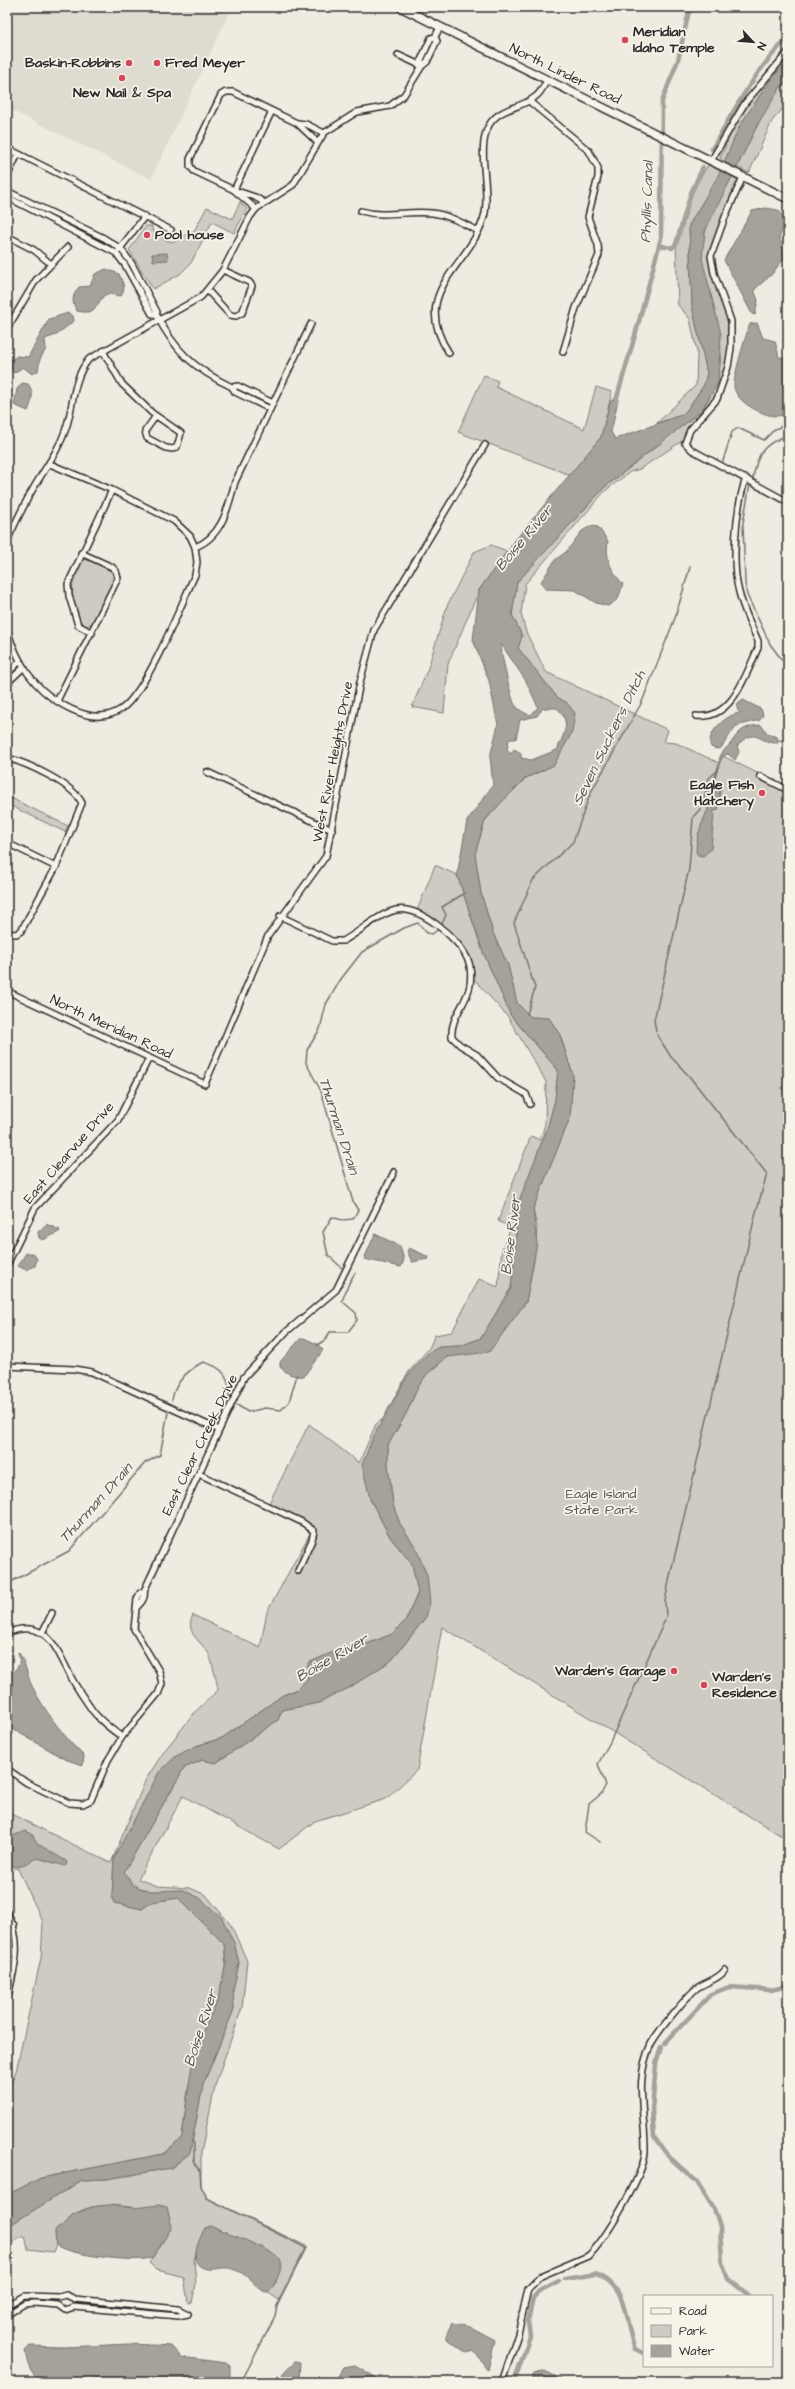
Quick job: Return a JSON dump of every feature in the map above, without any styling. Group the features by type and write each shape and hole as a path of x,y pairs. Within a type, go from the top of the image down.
{"main road":[{"name":"North Linder Road","path":"400,7 788,199"}],"street":[{"path":"7,541 34,488 50,464 68,424 77,378 81,369 89,360 103,351 181,310 208,291 223,270 250,217 256,209 293,186 317,142 324,133 357,112 390,106 404,95 413,84 422,66 421,60 431,38 435,37 440,27"},
{"path":"715,163 745,103 788,52"},
{"path":"398,55 422,66"},
{"path":"449,353 438,326 438,296 448,275 478,231 486,203 484,147 487,131 500,113 529,101 538,94 547,80"},
{"path":"265,203 255,197 234,190 194,171 190,166 190,159 221,95 226,92 233,92 297,123 317,142"},
{"path":"529,101 589,152 598,168 598,177 588,217 598,245 599,255 576,308 563,352"},
{"path":"234,190 272,111"},
{"path":"297,123 306,124 324,133"},
{"path":"7,148 171,230"},
{"path":"7,163 13,151"},
{"path":"7,177 18,154"},
{"path":"740,176 711,256 714,273 731,321 731,348 728,367 717,399 690,430 685,439 685,443 692,450 788,502"},
{"path":"7,190 104,238 121,249 136,272 157,312 156,314 176,348 187,359 208,375 232,387 235,392 270,409"},
{"path":"234,190 256,209"},
{"path":"7,197 116,253 125,265 152,314 156,314"},
{"path":"361,211 386,214 436,213 455,219 478,231"},
{"path":"116,253 121,249 145,216"},
{"path":"7,236 34,250 51,264"},
{"path":"7,329 28,292 51,264 68,247"},
{"path":"208,291 230,315 236,316 242,313 252,286 249,282 223,270"},
{"path":"194,547 210,540 215,534 228,509 234,482 310,324"},
{"path":"103,351 122,384 156,416 181,433 177,446 173,449 166,448 147,438 145,431 156,416"},
{"path":"232,387 238,386 273,403"},
{"name":"West River Heights Drive","path":"205,1084 268,936 280,916 323,860 332,830 360,682 374,630 485,445"},
{"path":"7,630 19,662 44,692 81,714 93,717 111,714 129,703 158,654 194,575 197,562 194,547 190,536 178,524 112,490 50,464"},
{"path":"696,716 707,718 714,716 730,702 738,692 758,648 758,641 738,591 736,565 739,505 746,478"},
{"path":"92,634 78,625 68,591 70,575 112,490"},
{"path":"57,701 92,634 116,583 118,574 112,567 81,553"},
{"path":"7,674 19,662"},
{"path":"7,683 23,668"},
{"path":"7,758 24,764 55,780 78,797 82,804 56,867 21,931 16,934 7,933"},
{"path":"207,772 332,830"},
{"path":"760,776 788,790"},
{"path":"7,844 56,867"},
{"path":"280,916 332,941 343,941 387,914 397,910 418,913 440,928 464,953 470,971 470,986 464,1002 455,1018 452,1036 460,1045 477,1055 498,1078 526,1094 530,1104"},
{"name":"North Meridian Road","path":"7,991 205,1084"},
{"name":"East Clearvue Drive","path":"7,1265 35,1208 118,1120 149,1058"},
{"name":"East Clear Creek Drive","path":"122,1737 158,1694 162,1684 159,1671 136,1636 133,1622 136,1608 146,1595 144,1591 244,1377 286,1332 336,1290 394,1172"},
{"path":"7,1366 74,1369 92,1372 219,1430"},
{"path":"199,1474 302,1522 314,1530 312,1540 298,1571"},
{"path":"42,1633 52,1613"},
{"path":"7,1633 18,1629 42,1633 58,1649 68,1672 93,1711 122,1737 108,1760 91,1800 83,1804 69,1804 27,1782 7,1769"},
{"path":"7,1912 14,1925 18,1952 7,2001"},
{"path":"7,1930 14,1925"},
{"path":"502,2382 518,2334 528,2289 541,2276 588,2256 593,2252 602,2241 640,2171 645,2154 640,2101 641,2083 652,2044 691,1993 703,1984 721,1976 725,1970"},
{"path":"7,2305 24,2296 69,2296 75,2299 178,2309 188,2314 178,2316 74,2307 63,2310 58,2305 24,2304 7,2314"},
{"path":"68,2309 72,2304 69,2296"},
{"path":"58,2305 59,2297"}],"shaded area":[{"path":"7,7 232,7 151,179 7,108"}],"green space":[{"path":"788,52 788,62 759,96 744,121 725,162 720,158 745,103"},
{"path":"788,79 788,103 772,121 749,173 737,167 772,99"},
{"path":"708,165 721,171 689,225 692,306 707,373 704,385 684,414 657,423 696,385 697,352 690,319 678,305 676,244 691,193"},
{"name":"Eagle Island State Park","path":"732,177 741,181 711,256 731,321 731,348 717,399 685,439 640,469 630,472 605,491 525,584 521,614 526,632 546,672 668,730 664,742 676,743 719,763 723,756 763,776 788,792 788,1840 442,1627 417,1770 386,1799 315,1821 279,1849 183,1796 138,1879 157,1886 190,1888 206,1895 231,1925 247,1961 242,2008 216,2082 201,2153 201,2186 207,2198 306,2246 279,2300 267,2292 276,2283 280,2266 265,2249 229,2235 226,2231 224,2233 211,2226 205,2228 194,2259 196,2284 192,2302 188,2303 184,2277 157,2270 149,2263 170,2230 139,2209 108,2205 89,2208 73,2215 66,2223 55,2231 56,2245 53,2252 28,2249 25,2236 21,2236 7,2248 7,2227 82,2180 107,2179 171,2168 190,2153 203,2085 234,2009 233,1990 239,1963 234,1943 183,1890 157,1892 142,1889 136,1886 124,1872 184,1768 202,1760 216,1763 278,1720 282,1710 319,1703 352,1686 392,1660 426,1617 415,1546 400,1524 393,1505 388,1464 388,1445 406,1414 418,1387 427,1374 447,1357 489,1351 526,1302 534,1261 537,1228 533,1209 570,1118 573,1075 560,1035 549,1018 531,1017 517,1003 508,965 493,933 481,893 475,854 485,821 526,778 554,765 572,732 567,703 557,697 518,648 522,636 512,615 517,582 605,487 701,411 710,396 720,367 721,353 718,324 702,259 702,248 711,216"},
{"path":"240,202 247,209 234,233 212,222 191,263 180,274 153,289 129,250 146,226 152,226 152,230 165,240 174,242 181,236 193,233 207,207 232,219"},
{"path":"484,375 498,381 496,387 584,429 596,387 612,392 601,437 570,475 458,432"},
{"path":"491,545 507,551 479,590 448,664 444,713 412,707 428,668 447,606 474,552"},
{"path":"83,559 88,559 114,573 115,579 93,623 86,626 80,621 76,613 72,594 75,574 78,565"},
{"path":"7,796 68,826 65,832 7,804"},
{"path":"435,865 457,875 483,952 511,1016 558,1070 555,1100 548,1126 516,1209 516,1242 511,1288 481,1338 460,1346 439,1347 408,1375 380,1426 370,1499 390,1537 412,1564 418,1592 406,1620 392,1634 357,1648 342,1648 298,1689 283,1695 222,1738 196,1746 131,1828 114,1858 112,1897 114,1903 142,1909 152,1902 178,1898 224,1944 226,1963 218,2000 200,2037 188,2089 182,2138 163,2154 41,2178 7,2195 7,2091 16,2071 41,1958 43,1922 18,1869 7,1866 7,1812 111,1863 146,1779 165,1750 196,1711 218,1690 209,1654 192,1632 191,1621 193,1615 260,1648 267,1612 314,1526 269,1503 309,1424 359,1463 376,1424 383,1419 407,1374 429,1348 435,1335 452,1332 479,1279 498,1287 502,1249 511,1228 498,1221 531,1136 540,1140 545,1124 546,1082 508,1017 472,977 471,964 441,929 416,913"}],"water":[{"name":"Boise River","path":"788,62 788,79 780,88 759,122 705,231 702,259 721,334 718,383 701,411 605,487 517,582 512,615 522,636 518,648 557,697 567,703 575,713 572,732 554,765 526,778 485,820 475,854 481,893 493,933 508,965 517,1003 531,1017 549,1018 560,1035 573,1075 570,1118 533,1209 537,1243 526,1302 489,1352 447,1357 427,1374 418,1387 406,1414 388,1445 388,1464 393,1505 400,1524 415,1546 427,1575 430,1603 426,1617 392,1660 352,1686 319,1703 282,1710 278,1720 216,1763 202,1760 184,1768 124,1872 133,1886 151,1891 183,1890 200,1898 222,1918 234,1943 239,1963 233,1990 234,2009 203,2085 190,2153 171,2168 107,2179 82,2180 7,2227 7,2195 41,2178 163,2154 182,2137 191,2070 200,2037 218,2000 226,1963 224,1944 178,1898 152,1902 142,1909 114,1903 112,1897 114,1858 159,1772 176,1756 196,1746 222,1738 283,1695 298,1689 307,1679 308,1663 342,1648 357,1648 392,1634 406,1620 418,1593 412,1564 390,1537 370,1499 362,1465 373,1437 408,1375 428,1353 439,1347 460,1346 481,1338 511,1288 516,1242 516,1209 548,1126 555,1100 558,1070 511,1016 483,952 457,875 467,821 493,785 490,757 498,725 489,681 473,640 479,590 516,539 601,437 610,402 614,399 618,400 611,432 615,439 684,414 704,385 707,373 692,306 689,225 718,176 740,125 773,76","holes":["501,644 526,681 538,707 531,715 521,711 514,703 502,656","543,708 557,708 562,713 564,718 564,733 557,750 531,760 521,758 521,753 514,749 511,754 507,750 509,739 516,739 520,720 537,716"]},
{"path":"766,208 778,210 786,220 779,238 782,244 784,258 772,274 754,290 758,300 755,315 752,314 724,260 752,211"},
{"path":"167,253 168,260 153,261 152,254"},
{"path":"106,269 119,274 124,288 121,296 108,294 102,298 95,309 85,312 77,311 73,299 79,287 90,286 95,274"},
{"path":"68,313 73,316 74,321 56,335 45,339 46,349 40,359 38,371 32,374 23,367 14,373 9,365 10,361 17,356 28,357 49,319"},
{"path":"757,323 763,338 775,341 779,357 788,359 788,415 771,416 764,414 743,401 739,397 734,387 740,356 750,324"},
{"path":"22,383 28,384 32,390 32,401 28,411 14,405 17,389"},
{"path":"591,526 598,527 608,541 608,559 615,574 623,584 618,599 608,606 596,603 575,590 545,589 541,582 555,560 566,552 582,531"},
{"path":"743,700 761,709 763,715 760,720 736,726 721,748 717,749 711,747 711,736 714,730 729,717 740,713 737,709 738,704"},
{"path":"761,725 768,734 777,737 778,743 772,743 758,737 749,737 737,746 739,752 735,760 728,754 723,756 719,764 721,754 740,732 746,728"},
{"path":"714,781 721,784 718,810 712,812 714,813 711,849 703,856 698,855 696,852 697,839 708,809 707,805 711,795 708,790"},
{"path":"46,1224 60,1230 59,1232 43,1240 39,1238 38,1232"},
{"path":"375,1234 400,1246 404,1260 401,1267 364,1259"},
{"path":"409,1248 427,1256 428,1259 412,1262 407,1251"},
{"path":"26,1253 33,1253 37,1259 35,1266 26,1270 18,1266"},
{"path":"304,1338 317,1344 323,1350 304,1376 297,1376 285,1372 280,1367 280,1362 300,1339"},
{"path":"18,1652 23,1659 28,1677 42,1704 62,1732 84,1756 83,1765 67,1760 7,1726 7,1677 14,1672 19,1664"},
{"path":"25,1831 32,1834 38,1844 66,1861 67,1864 65,1866 37,1858 19,1867 7,1864 7,1838"},
{"path":"107,2205 134,2208 159,2205 167,2207 172,2227 153,2257 146,2259 120,2259 74,2252 56,2245 55,2231 67,2222 72,2215 92,2207"},
{"path":"211,2226 224,2233 226,2231 228,2234 257,2245 279,2259 281,2262 280,2270 271,2290 265,2292 242,2273 229,2268 208,2269 198,2264 196,2253 199,2240 205,2228"},
{"path":"452,2323 467,2325 495,2340 488,2370 474,2351 467,2353 447,2339 447,2333"},
{"path":"130,2344 171,2346 181,2357 226,2363 230,2366 230,2377 225,2382 199,2382 193,2379 101,2378 88,2376 74,2381 50,2382 34,2375 28,2366 25,2351 30,2346 63,2347"},
{"path":"295,2361 300,2362 299,2382 276,2382"},
{"path":"355,2365 375,2377 377,2382 334,2382 344,2367"},
{"path":"545,2371 566,2382 530,2382 534,2374"}],"waterway":[{"name":"Phyllis Canal","path":"615,404 661,238 662,101 678,60 690,7"},
{"path":"712,149 755,77 765,63 788,38"},
{"path":"670,247 672,248 676,244 691,193 703,167"},
{"name":"Phyllis Canal","path":"659,245 666,247"},
{"name":"Seven Suckers Ditch","path":"723,461 732,432 738,428 764,440 775,429 788,424"},
{"path":"753,479 759,456 767,446 779,438 788,435"},
{"path":"750,484 743,523 745,583 747,595 770,644 788,668"},
{"name":"Seven Suckers Ditch","path":"527,1014 535,988 514,923 533,880 573,842 590,794 642,702 675,618 690,567"},
{"path":"779,740 784,741"},
{"path":"714,781 719,764"},
{"path":"656,1031 654,1020 689,869 693,817 702,807 709,778 717,771"},
{"name":"Thurman Drain","path":"441,926 446,915 442,907 465,893"},
{"name":"Thurman Drain","path":"342,1268 328,1255 323,1232 332,1217 342,1220 353,1219 358,1210 353,1202 321,1091 306,1063 307,1050 320,1029 326,1004 341,979 362,952 404,928 418,923 427,933 432,934 439,929"},
{"path":"657,1035 671,1057 689,1076 767,1174 755,1216 670,1576 665,1601 666,1617"},
{"name":"Thurman Drain","path":"317,1345 325,1340 330,1332 348,1332 357,1320 356,1313 342,1301 349,1283 355,1273"},
{"name":"Thurman Drain","path":"172,1400 176,1387 183,1377 203,1362 216,1367 225,1375 229,1385 229,1400"},
{"name":"Thurman Drain","path":"237,1405 248,1412 265,1408 281,1410 289,1402 297,1375"},
{"name":"Thurman Drain","path":"7,1584 69,1551 145,1463 160,1455 168,1412"},
{"path":"600,1842 585,1832 589,1804 601,1794 606,1785 598,1764 610,1742 665,1620"},
{"path":"665,2043 711,1994 729,1987 771,1990 788,1986"},
{"path":"661,2047 656,2064 652,2110 654,2137 668,2156 697,2182 714,2209 720,2227 722,2263 728,2279 749,2295"},
{"path":"192,2140 194,2144 194,2163 200,2171 201,2186 207,2198 306,2248 277,2306 275,2317 241,2382"},
{"path":"565,2279 596,2274 607,2280 620,2296 635,2349 643,2353"},
{"path":"514,2382 530,2336 528,2321 533,2298 539,2291 559,2281"}],"place":[{"name":"Meridian Idaho Temple","path":"625,40"},
{"name":"Baskin-Robbins","path":"129,63"},
{"name":"Fred Meyer","path":"157,63"},
{"name":"New Nail & Spa","path":"122,78"},
{"name":"Pool house","path":"147,235"},
{"name":"Eagle Fish Hatchery","path":"762,793"},
{"name":"Warden's Garage","path":"674,1671"},
{"name":"Warden's Residence","path":"704,1685"}]}
